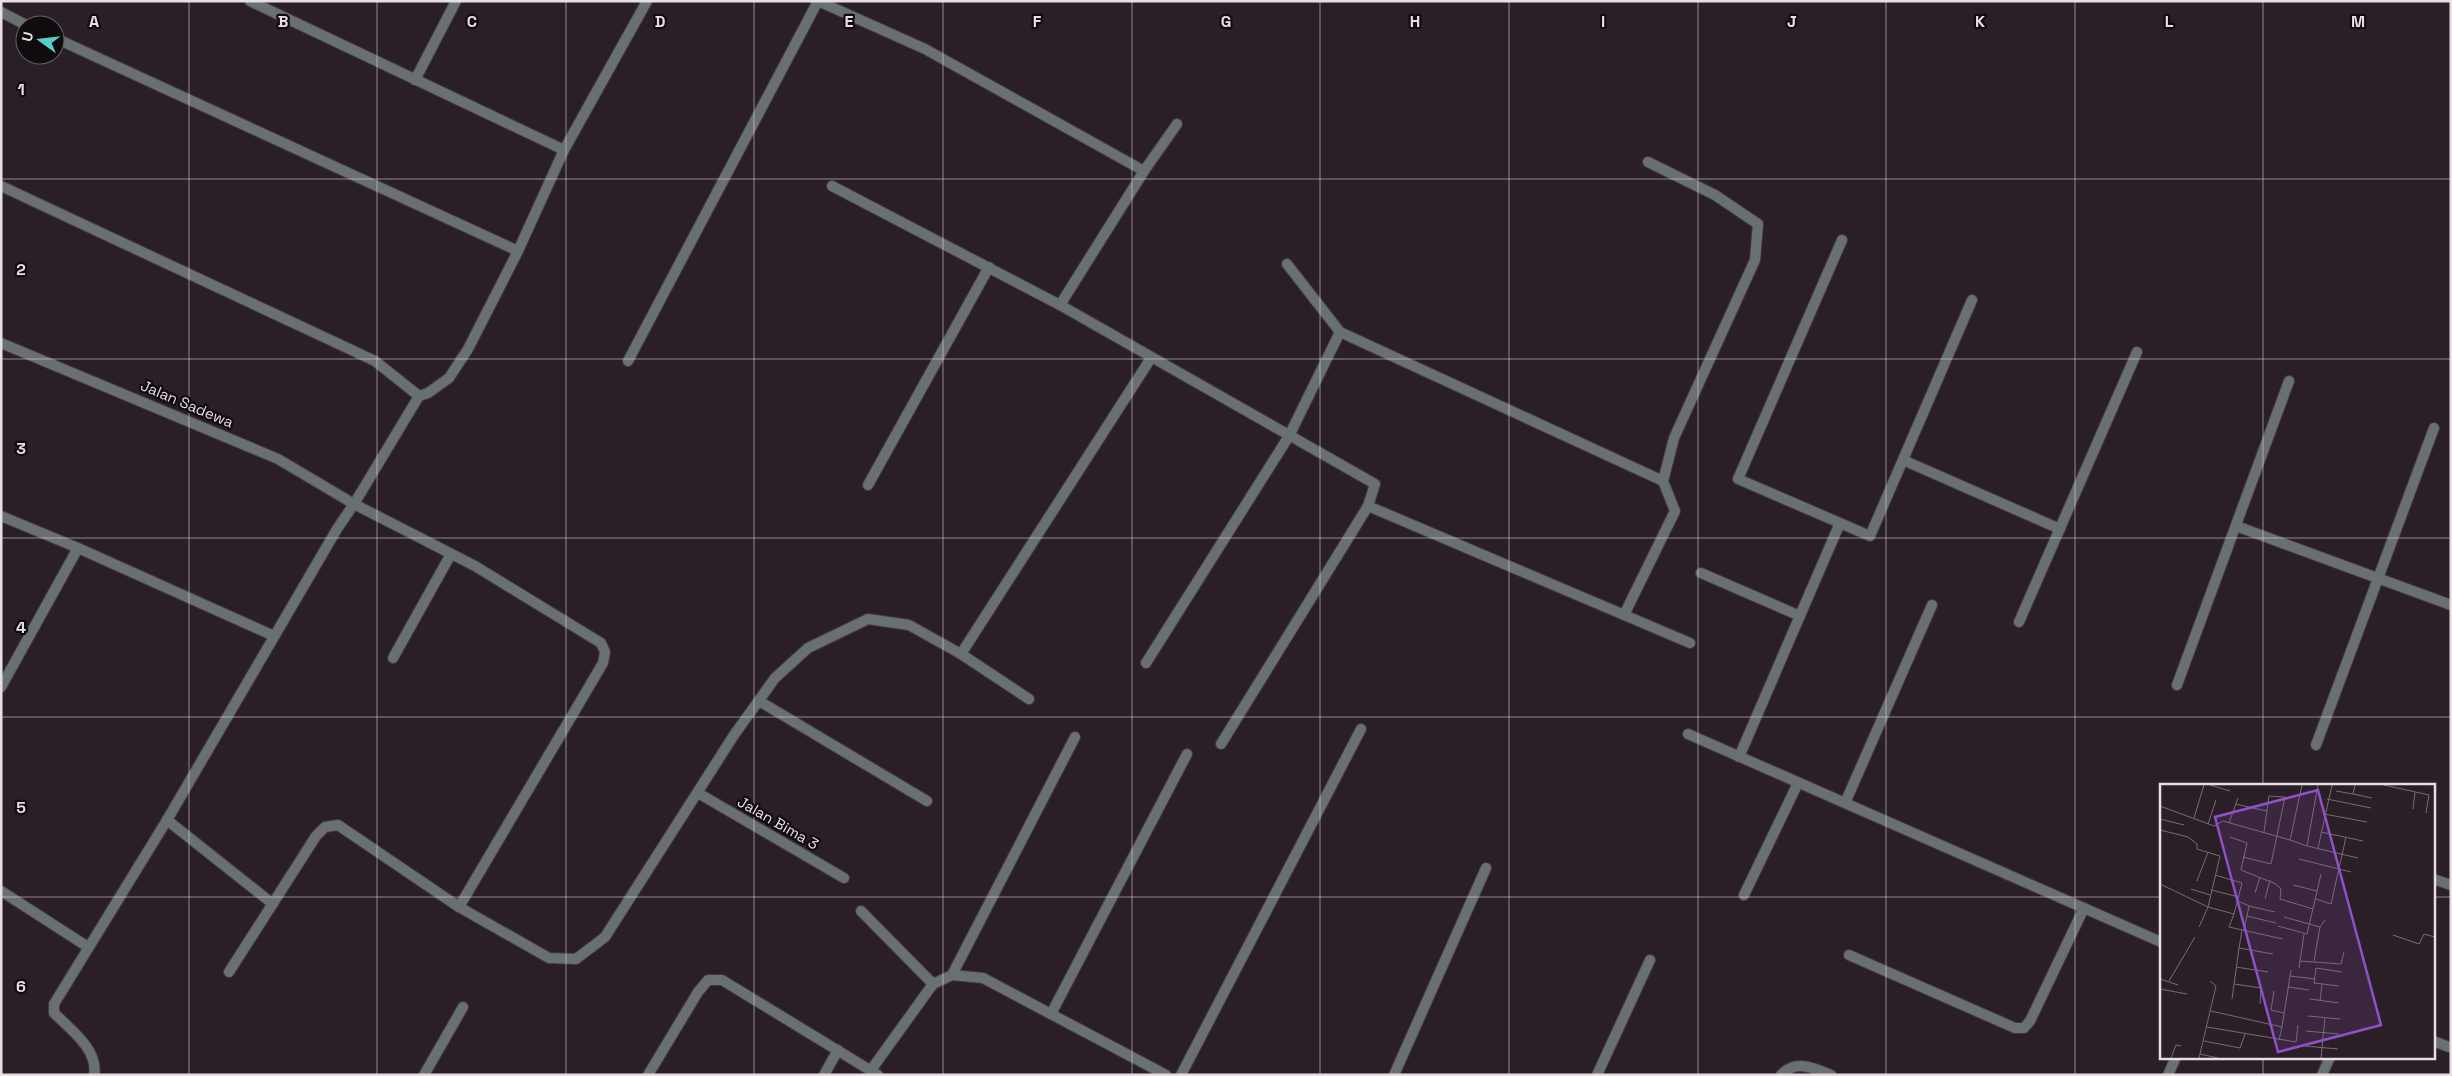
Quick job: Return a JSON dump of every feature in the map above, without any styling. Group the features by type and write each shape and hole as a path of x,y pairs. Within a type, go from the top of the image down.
{"street":[{"path":"250,1 564,150"},
{"path":"416,80 456,1"},
{"path":"94,1075 96,1064 87,1047 54,1013 54,1004 60,992 167,820 337,529 419,396 428,393 449,378 468,349 518,251 564,150 647,1"},
{"path":"628,361 818,1 925,49 1144,171"},
{"path":"1,12 15,19"},
{"path":"65,43 518,251"},
{"path":"1060,305 1144,171 1177,124"},
{"path":"1624,615 1675,511 1663,481 1674,438 1755,260 1758,224 1715,195 1648,162"},
{"path":"1,186 375,362 419,396"},
{"path":"832,186 1060,305 1375,484 1368,506 1221,744"},
{"path":"1842,240 1738,479 1870,536 1972,300"},
{"path":"1287,264 1340,332 1663,481"},
{"path":"868,486 989,267"},
{"path":"1146,663 1289,436 1340,332"},
{"name":"Jalan Sadewa","path":"1,343 278,459 354,504 475,566 601,643 605,652 603,663 459,907"},
{"path":"2019,622 2137,352"},
{"path":"961,654 1151,358"},
{"path":"2177,685 2289,380"},
{"path":"2316,745 2434,428"},
{"path":"1903,460 2060,528"},
{"path":"1368,506 1690,643"},
{"path":"1,516 78,548 274,636"},
{"path":"1739,757 1840,523"},
{"path":"2236,526 2451,606"},
{"path":"1,687 78,548"},
{"path":"393,658 451,554"},
{"path":"1701,573 1800,616"},
{"path":"1844,803 1932,605"},
{"path":"229,972 316,836 325,827 338,824 459,907 549,958 576,959 605,937 734,735 776,678 808,648 868,619 908,625 961,654 1029,698"},
{"path":"758,701 927,801"},
{"path":"1181,1075 1361,729"},
{"path":"1688,734 2160,942"},
{"path":"952,975 1076,737"},
{"path":"1051,1014 1187,754"},
{"path":"1744,895 1798,783"},
{"name":"Jalan Bima 3","path":"698,793 844,878"},
{"path":"167,820 273,904"},
{"path":"1394,1075 1486,868"},
{"path":"2434,879 2451,885"},
{"path":"1,891 88,947"},
{"path":"1849,955 2015,1028 2024,1028 2030,1021 2084,908"},
{"path":"861,911 933,984"},
{"path":"1597,1075 1650,960"},
{"path":"648,1075 698,992 708,980 722,980 874,1072 933,984 952,975 984,978 1166,1075"},
{"path":"424,1075 463,1006"},
{"path":"2434,1041 2449,1047"},
{"path":"824,1075 838,1050"},
{"path":"2168,1075 2176,1058"},
{"path":"2322,1075 2330,1058"},
{"path":"1781,1075 1787,1069 1808,1065 1832,1075"}]}
